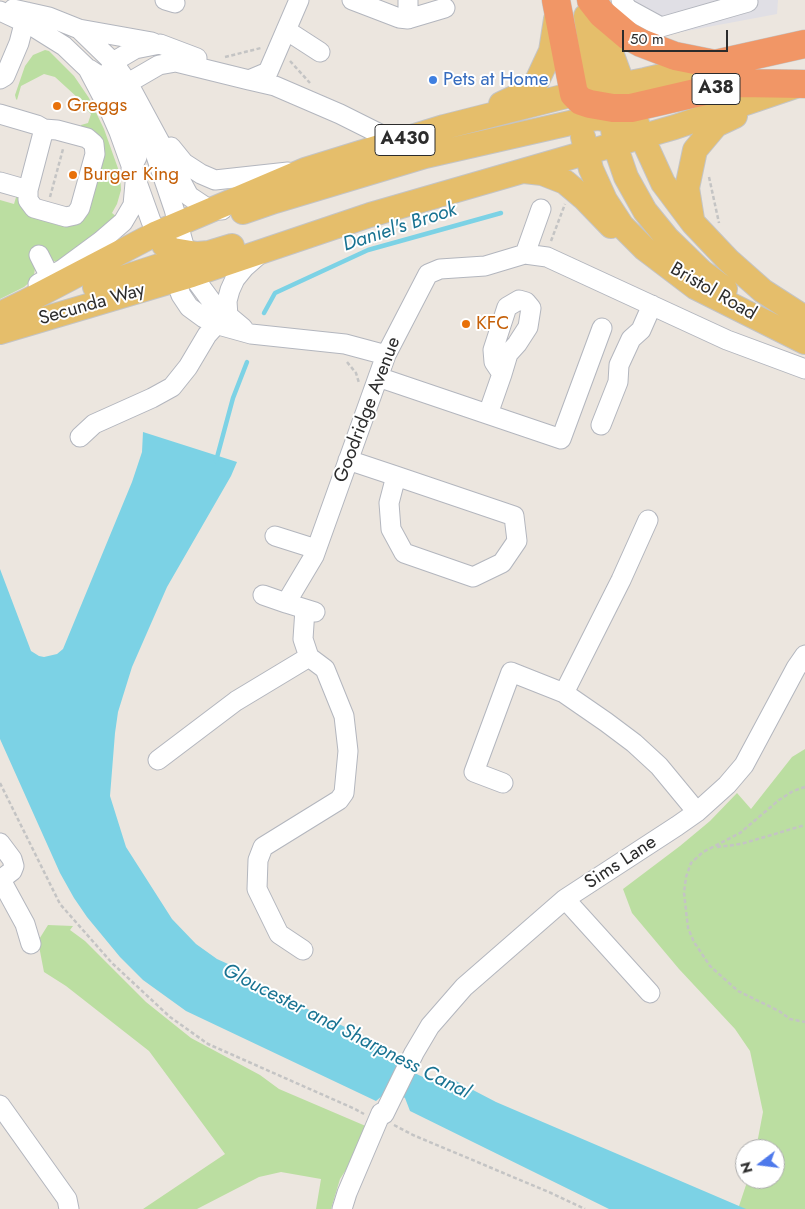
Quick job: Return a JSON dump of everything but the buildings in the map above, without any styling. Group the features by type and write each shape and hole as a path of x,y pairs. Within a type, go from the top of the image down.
{"highway":[{"name":"A38","path":"576,2 602,14 614,25 641,43 675,56 715,64 800,43"},
{"path":"576,2 603,105"},
{"name":"A38","path":"603,105 739,83 804,84"}],"main road":[{"path":"576,2 615,145 626,177 645,211 667,238 702,272 795,337"},
{"path":"444,128 507,102 526,92 537,81 576,2"},
{"path":"603,105 715,64"},
{"path":"693,223 687,188 695,150 716,124 804,84"},
{"name":"A430","path":"176,254 264,251 406,204 642,137 804,84"},
{"name":"A430","path":"176,254 210,210 305,170 444,128 603,105"},
{"name":"A430","path":"0,314 46,300 176,254 247,211 275,201 603,105"},
{"name":"Bristol Road","path":"795,337 695,287 645,249 622,226 605,200 587,153 603,105 642,137 664,183 693,223 728,260 763,291 805,318"},
{"path":"523,170 565,182 644,256 682,278"},
{"name":"A430","path":"176,254 209,253 313,223 406,204"},
{"name":"Secunda Way","path":"0,314 43,293 176,254"},
{"name":"Secunda Way","path":"0,332 176,254"}],"street":[{"path":"249,80 268,72 299,0"},
{"path":"352,0 399,18 408,19 445,8"},
{"path":"408,0 408,19"},
{"path":"621,0 628,9 661,27 748,2"},
{"path":"0,6 26,17 64,46 88,69 112,115 151,221 176,254"},
{"path":"0,12 26,17 49,17 80,29 160,44 188,53 229,75"},
{"path":"0,79 5,76 14,55 26,17"},
{"path":"0,306 50,277 101,241 123,222 133,205 135,190 133,172 139,140 113,62 80,29"},
{"path":"286,30 320,52"},
{"path":"113,62 135,49 160,44"},
{"path":"120,84 159,65 176,62 283,90 340,114 424,156"},
{"path":"88,69 120,84 152,129 189,196 210,210 247,211"},
{"path":"0,114 37,125 44,129 57,130 87,138 94,144 96,154 80,208 75,215 66,217 34,208 28,200 28,190 44,129"},
{"path":"152,129 168,142 184,163 200,174 215,180 305,170"},
{"path":"152,129 176,254 180,295 190,307 204,318 223,318 251,334 345,344 386,354"},
{"path":"0,182 28,190"},
{"path":"525,254 541,210"},
{"path":"80,436 94,424 172,387 223,318 230,290 235,279 244,268 264,251"},
{"name":"Goodridge Avenue","path":"286,602 314,556 386,354 428,274 440,269 485,266 525,254 550,258"},
{"path":"39,255 50,277"},
{"name":"Bristol Road","path":"550,258 727,340 805,369"},
{"path":"488,414 502,374 508,354 518,344 528,327 531,308 526,302 519,300 507,307 492,350 494,362 502,374"},
{"path":"601,425 618,382 619,365 631,339 641,330 652,305"},
{"path":"378,377 561,440 602,328"},
{"path":"348,460 396,476 514,516 517,541 502,563 473,577 404,553 391,529 390,520 389,503 396,476"},
{"path":"564,693 621,580 648,520"},
{"path":"275,536 316,549"},
{"path":"263,595 310,610 302,639 309,657 325,669 344,716 348,751 344,794 339,800 263,847 258,860 257,888 279,934 303,950"},
{"name":"Sims Lane","path":"381,1117 430,1026 464,987 566,899 697,812 727,785 744,765 796,668 805,655"},
{"path":"158,760 236,702 309,657"},
{"path":"503,783 474,772 510,672 564,693 634,743 659,766 697,812"},
{"path":"0,842 12,858 14,866 12,871 0,880 25,924 31,944"},
{"path":"566,899 650,993"},
{"path":"0,1105 67,1198 69,1209"},
{"path":"342,1209 346,1193 381,1117"}],"path":[{"path":"279,48 314,87"},
{"path":"710,170 709,177 719,224"},
{"path":"550,258 555,252 548,250 549,246 566,201"},
{"path":"345,361 350,365 358,378 358,393 370,399"},
{"path":"0,783 60,904 112,963 170,1017 208,1044 355,1109 372,1119 381,1117 413,1135 585,1209"},
{"path":"805,787 793,791 779,800 740,833 703,852 691,863 686,877 684,892 684,911 688,928 694,942 710,966 738,991 778,1011 790,1020 805,1022"},
{"path":"716,847 741,844 805,825"}],"shaded area":[{"path":"630,0 778,0 777,14 670,34"}],"green space":[{"path":"45,50 49,51 74,76 89,98 104,129 120,174 121,190 112,213 117,217 61,262 51,261 35,268 31,281 24,287 0,299 0,200 14,204 17,194 34,217 66,226 100,153 79,132 81,125 88,123 91,114 78,101 78,98 55,77 44,74 21,86 16,99 15,95 25,66 33,55"},
{"path":"805,749 805,1209 738,1209 745,1189 785,1189 785,1139 758,1139 763,1112 750,1051 735,1029 679,969 632,913 623,889 710,821 737,793 751,809 792,757"},
{"path":"48,925 73,926 70,930 85,941 146,1002 191,1038 260,1075 279,1089 368,1127 355,1156 340,1179 331,1209 316,1209 321,1179 281,1172 259,1177 197,1209 143,1209 225,1154 149,1051 66,986 44,972 38,941"}],"water":[{"name":"Gloucester and Sharpness Canal","path":"143,432 237,462 231,476 167,587 132,667 118,712 115,733 110,796 126,847 172,919 196,944 255,984 387,1047 385,1059 444,1087 450,1078 496,1102 746,1209 609,1209 410,1111 405,1098 389,1090 376,1101 186,1011 143,980 120,957 87,917 60,873 0,739 0,569 31,651 44,657 57,654 63,649 132,482 142,452"}],"waterway":[{"name":"Daniel's Brook","path":"264,313 275,293 368,250 501,213"},
{"name":"Daniel's Brook","path":"216,461 233,398 247,362"}],"place":[{"name":"Pets at Home","path":"433,80"},
{"name":"Greggs","path":"57,106"},
{"name":"Burger King","path":"73,175"},
{"name":"KFC","path":"466,324"}]}
